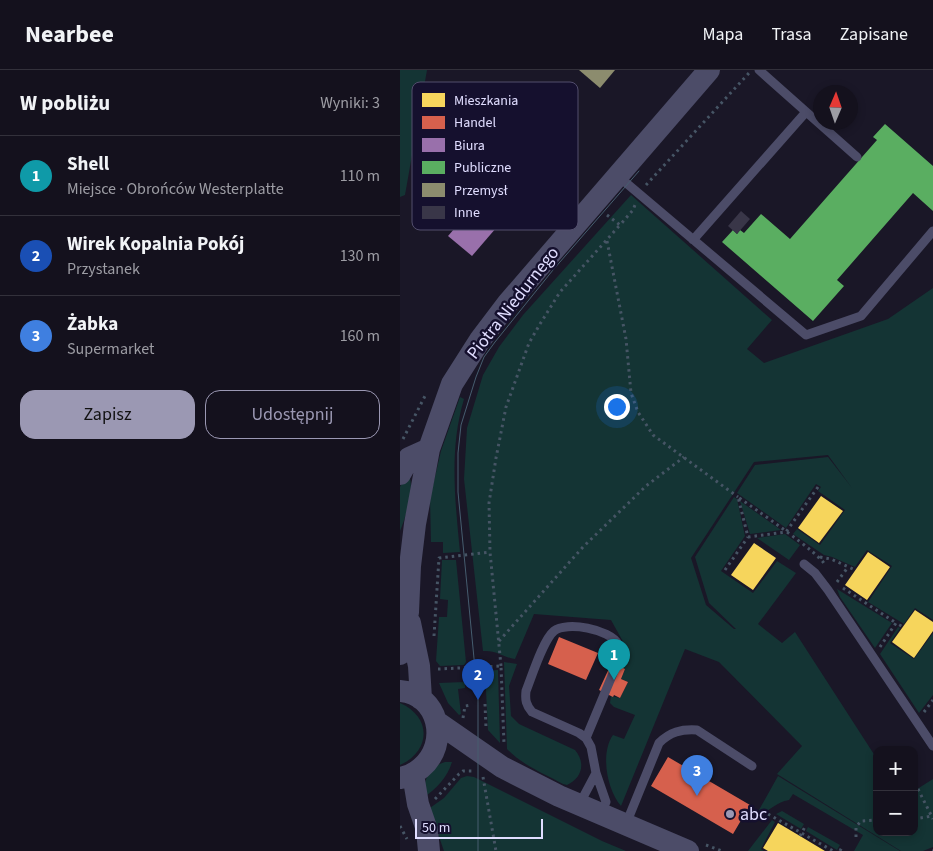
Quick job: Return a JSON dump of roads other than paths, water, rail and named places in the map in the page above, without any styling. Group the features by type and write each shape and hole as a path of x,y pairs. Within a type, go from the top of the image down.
{"street":[{"name":"Piotra Niedurnego","path":"578,222 709,70"},
{"name":"Piotra Niedurnego","path":"400,654 408,612 410,566 415,524 429,448 452,384 480,340 508,303 571,230"},
{"path":"400,474 409,458 429,448"},
{"name":"Piotra Niedurnego","path":"408,612 417,658 421,699"},
{"path":"400,691 406,691 421,699 431,709 437,722 436,749 430,761 407,776 410,805 429,851"},
{"path":"437,722 495,768"},
{"path":"436,749 461,754 479,761 688,851"}],"lane":[{"path":"759,70 858,157"},
{"path":"693,240 806,112"},
{"path":"618,176 806,335 861,316 933,231"},
{"path":"804,564 815,573 828,590 933,746"},
{"path":"586,738 619,659 620,650 618,643 610,636 598,630 567,626 559,628 548,637 526,691 527,706 532,712 586,738 591,747 596,773 606,802 600,814"},
{"path":"626,825 659,743 667,735 686,729 697,730 752,766"},
{"path":"579,805 596,773"}],"tram line":[{"path":"478,851 478,700 458,492 458,453 461,425 484,357 553,270 639,171"}],"place":[{"name":"Shell","path":"614,680"},
{"name":"Wirek Kopalnia Pokój","path":"478,700"},
{"name":"Żabka","path":"697,796"},
{"name":"abc","path":"730,814"}]}
